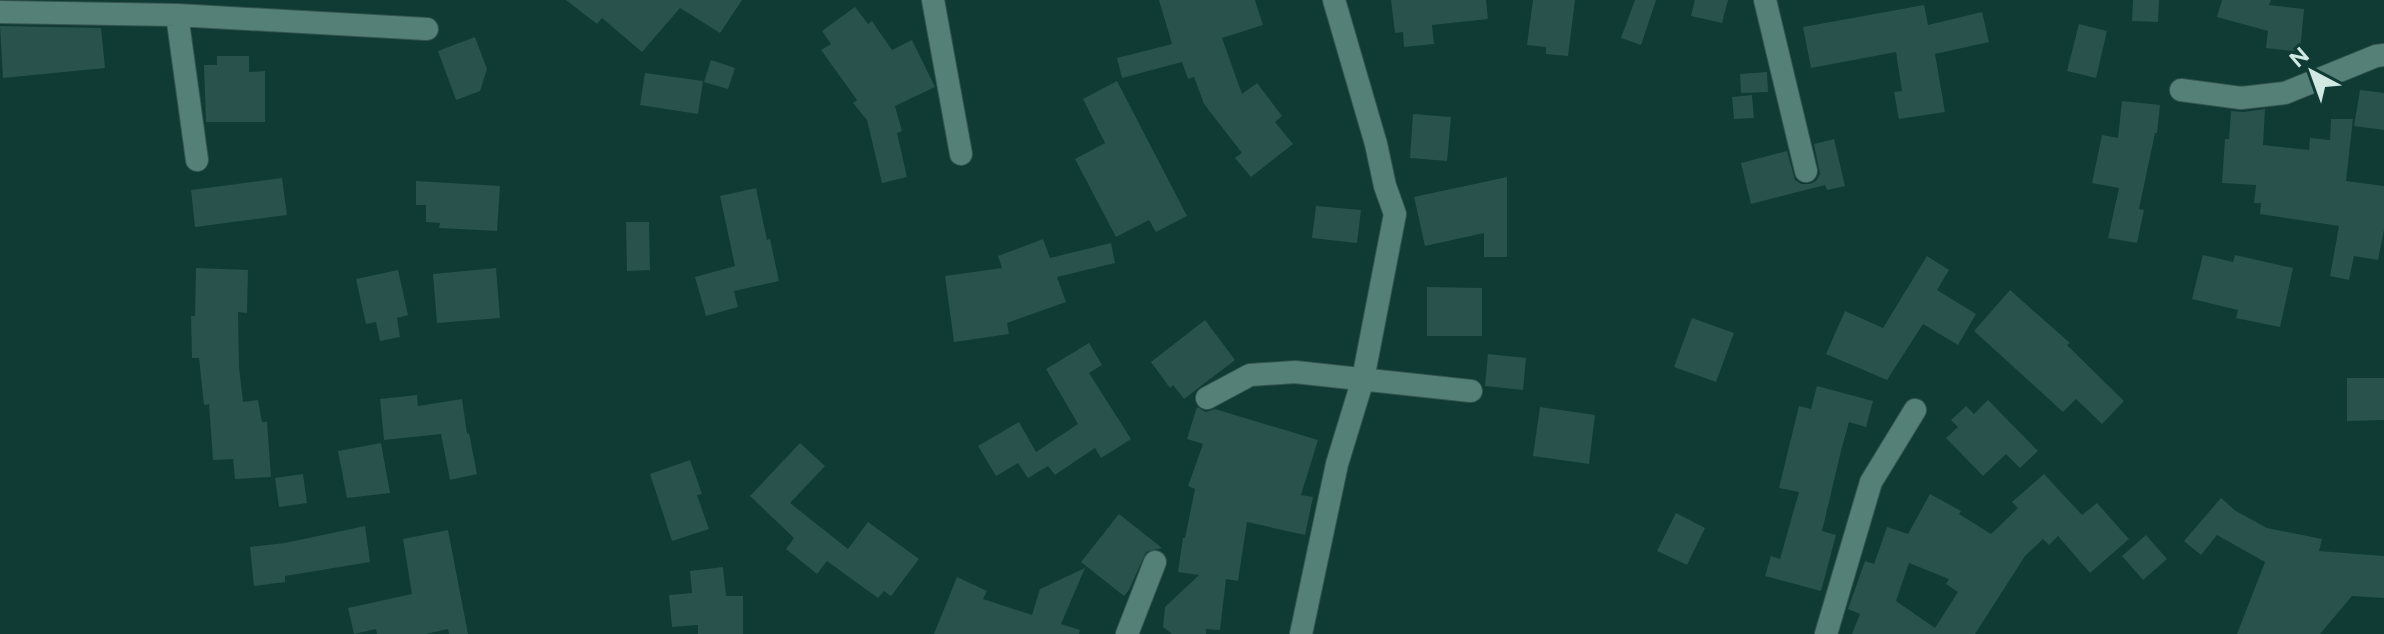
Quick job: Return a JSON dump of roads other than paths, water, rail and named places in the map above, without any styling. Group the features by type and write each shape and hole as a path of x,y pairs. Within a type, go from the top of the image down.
{"street":[{"path":"933,0 961,154"},
{"path":"1301,634 1337,464 1363,379 1395,214 1334,0"},
{"path":"1765,0 1806,171"},
{"path":"0,12 177,15 427,29"},
{"path":"177,15 197,160"},
{"path":"2181,90 2241,98 2285,93 2384,55"},
{"path":"1207,398 1250,375 1295,372 1471,391"},
{"path":"1826,634 1871,482 1915,410"},
{"path":"1127,634 1155,562"}]}
